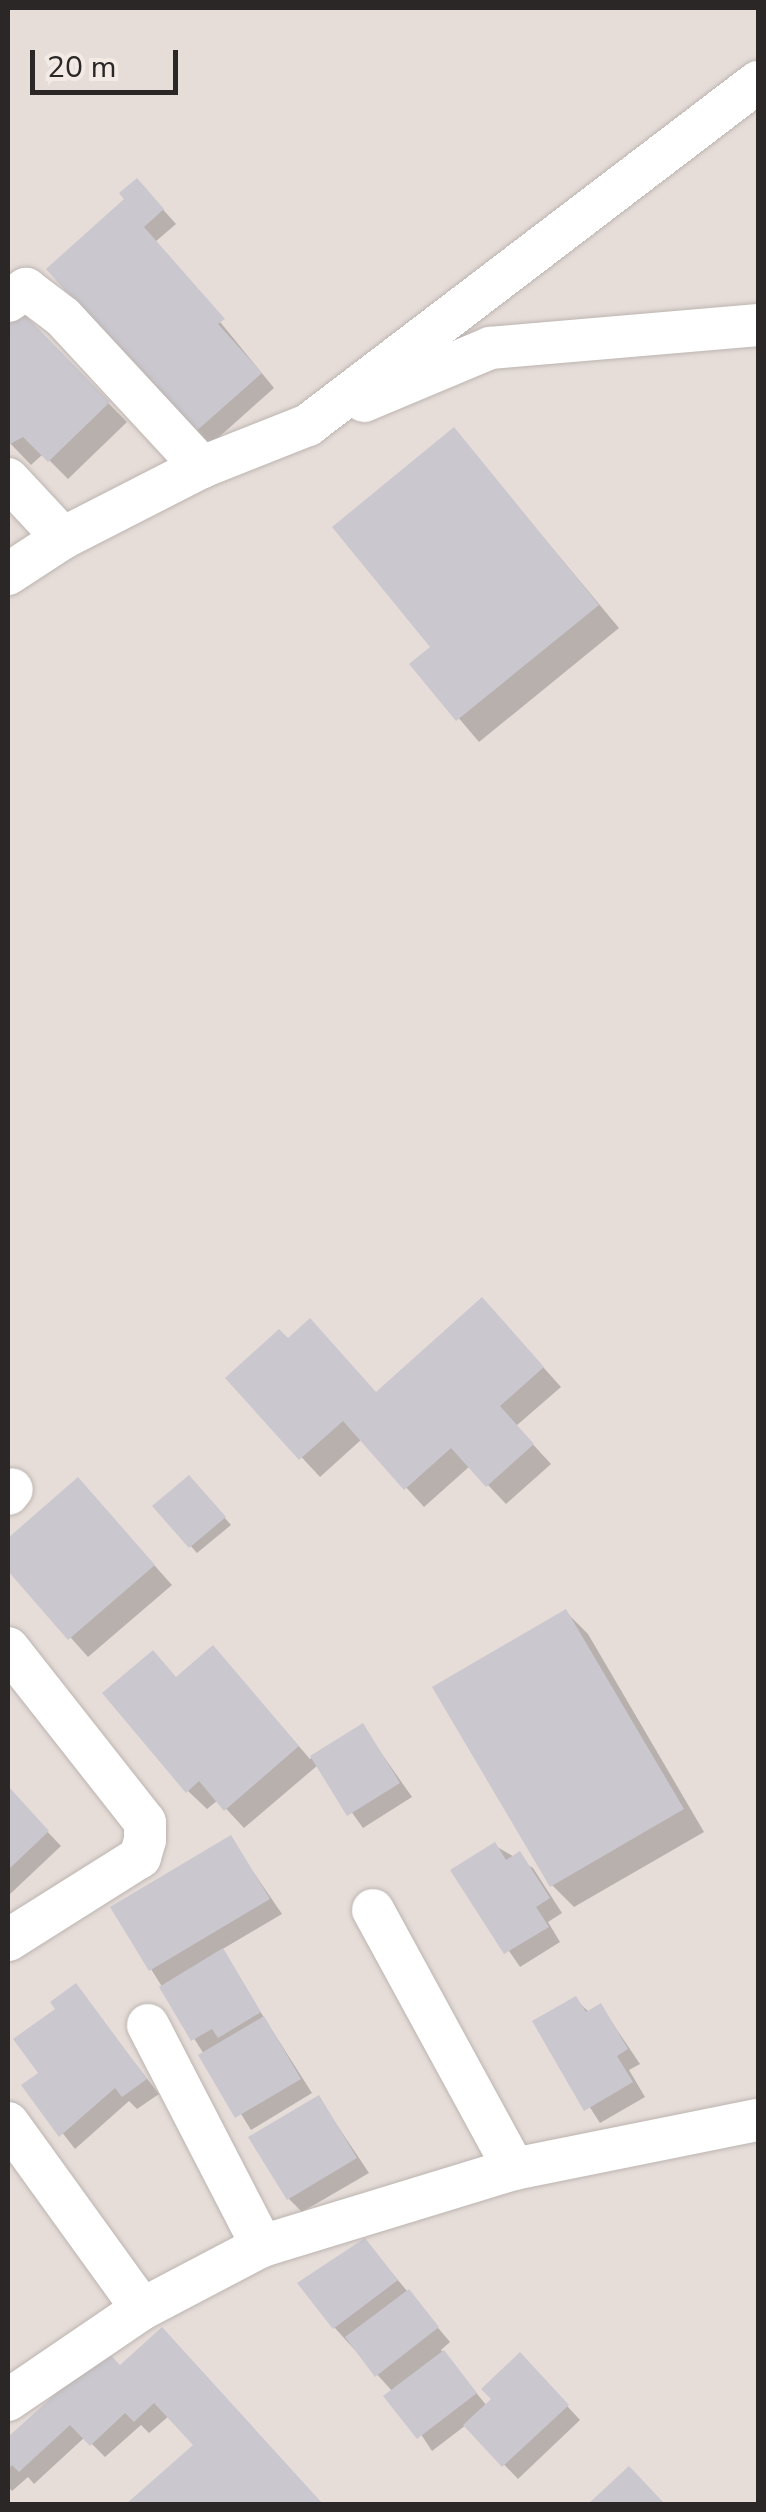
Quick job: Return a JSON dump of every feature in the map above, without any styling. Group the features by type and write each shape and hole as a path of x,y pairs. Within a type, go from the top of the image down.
{"street":[{"path":"308,425 758,82"},
{"path":"8,301 26,289 62,317 202,467"},
{"path":"8,574 62,538 202,467 490,348 758,325"},
{"path":"8,479 62,538"},
{"path":"8,1648 145,1822 146,1840 140,1857 8,1940"},
{"path":"374,1910 514,2169"},
{"path":"148,2024 262,2246"},
{"path":"8,2400 142,2309 262,2246 514,2169 758,2120"},
{"path":"8,2123 142,2309"}],"building":[{"path":"137,178 164,209 144,227 225,319 218,324 262,373 193,434 46,269 124,199 119,193"},
{"path":"21,311 110,402 48,462 23,437 8,445 8,325"},
{"path":"454,427 599,605 456,721 409,664 430,647 332,527"},
{"path":"482,1297 544,1367 500,1406 534,1444 486,1487 451,1448 404,1490 343,1421 299,1460 225,1378 279,1329 288,1338 310,1318 376,1392"},
{"path":"189,1475 226,1517 189,1548 152,1506"},
{"path":"78,1477 155,1565 68,1640 8,1571 8,1538"},
{"path":"566,1609 684,1809 550,1887 432,1687"},
{"path":"213,1645 299,1746 224,1811 199,1781 186,1793 102,1693 153,1650 176,1677"},
{"path":"363,1723 400,1783 347,1816 310,1756"},
{"path":"8,1786 49,1831 8,1870"},
{"path":"231,1835 270,1899 149,1971 110,1907"},
{"path":"495,1842 506,1860 520,1851 550,1898 536,1907 549,1927 504,1954 450,1870"},
{"path":"223,1948 261,2012 218,2038 212,2029 191,2041 159,1987"},
{"path":"76,1983 147,2079 122,2097 115,2088 59,2137 21,2085 38,2073 13,2039 55,2009 50,2002"},
{"path":"576,1996 586,2012 601,2003 628,2049 617,2056 633,2082 584,2111 532,2021"},
{"path":"264,2016 301,2079 235,2118 198,2055"},
{"path":"319,2095 357,2158 287,2200 248,2137"},
{"path":"365,2238 398,2280 333,2329 297,2283"},
{"path":"409,2289 439,2327 375,2377 345,2337"},
{"path":"162,2327 323,2504 126,2504 193,2445 154,2403 134,2422 125,2413 90,2446 70,2425 19,2472 12,2465 8,2470 8,2437 105,2349 120,2365"},
{"path":"444,2350 477,2393 417,2439 383,2396"},
{"path":"520,2352 569,2405 502,2467 463,2425 491,2399 481,2389"},
{"path":"629,2466 665,2504 588,2504"}]}
